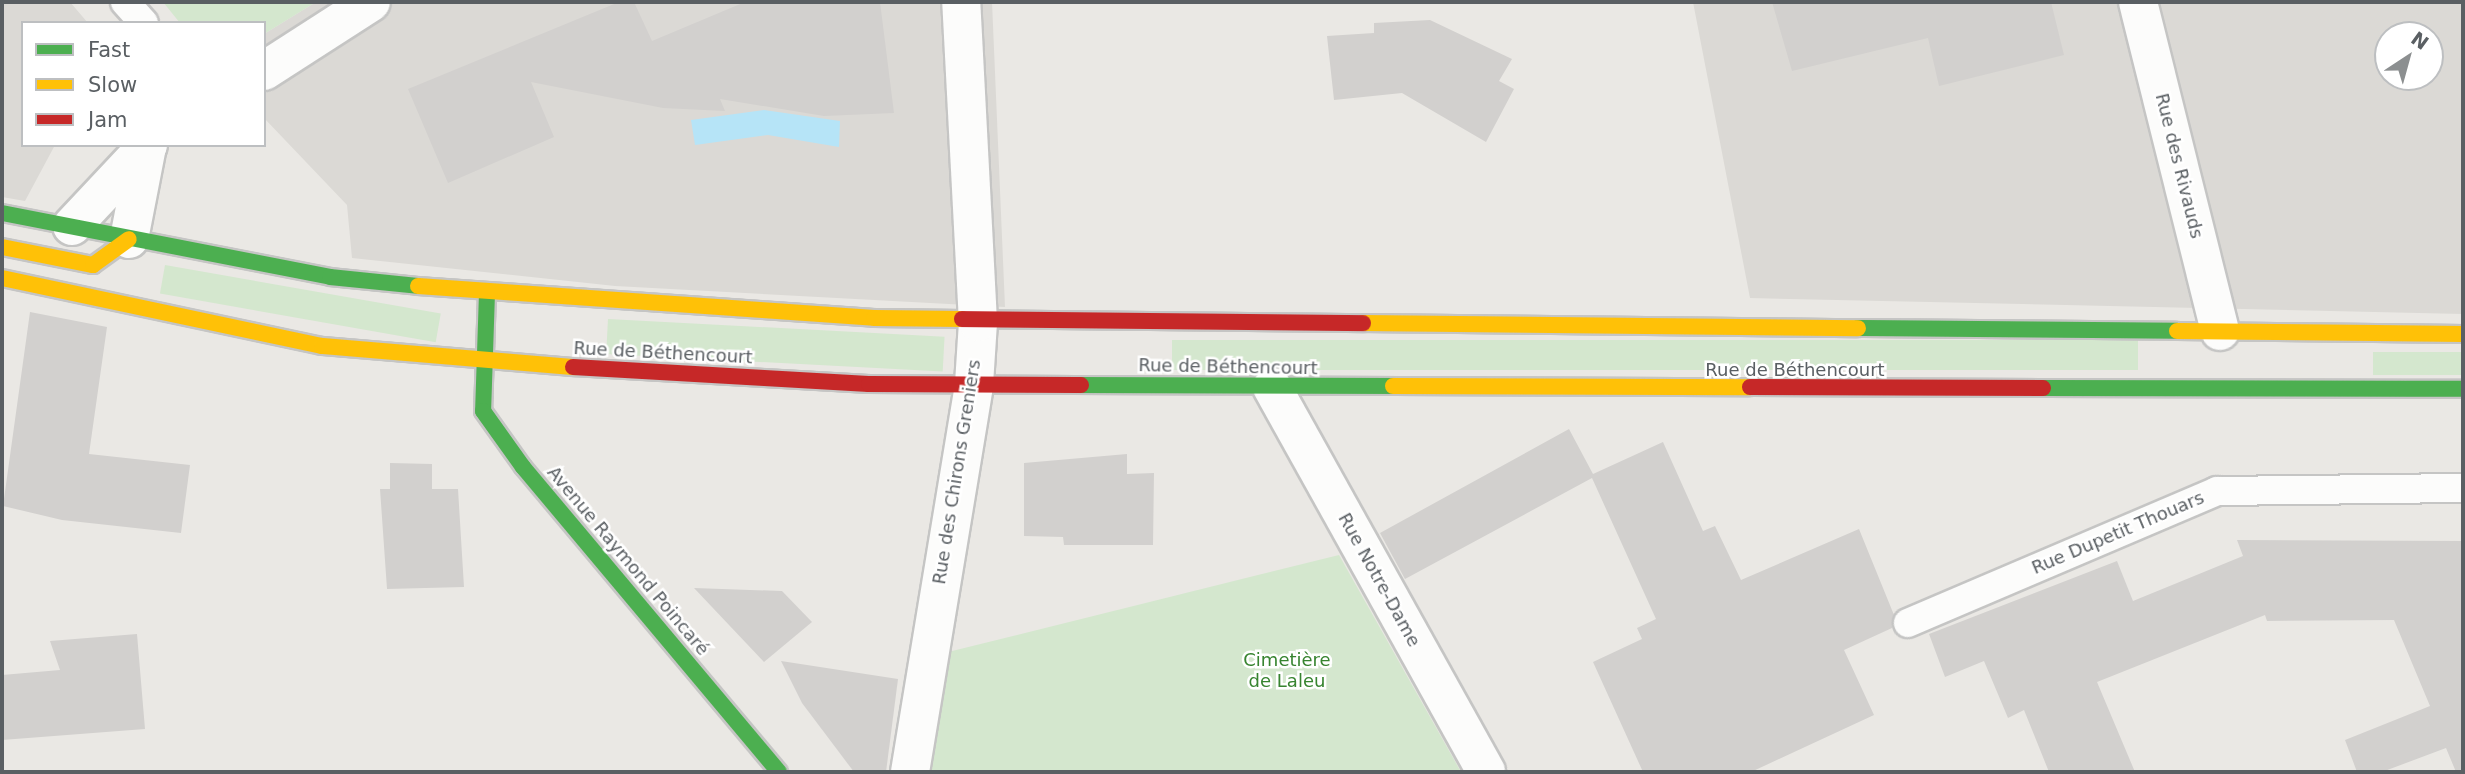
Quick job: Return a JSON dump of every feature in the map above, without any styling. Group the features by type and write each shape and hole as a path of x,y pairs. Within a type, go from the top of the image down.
{"main road":[{"path":"2,213 330,277 487,293 978,321 2463,334"},
{"path":"2,247 93,265 129,239"},
{"name":"Rue de Béthencourt","path":"2,278 322,346 482,362 869,384 2463,389"},
{"name":"Avenue Raymond Poincaré","path":"487,293 482,362 483,411 523,467 779,772"}],"street":[{"path":"266,70 370,2"},
{"name":"Rue des Chirons Greniers","path":"910,772 974,384 978,321 961,2"},
{"name":"Rue des Rivauds","path":"2138,2 2220,331"},
{"path":"72,226 147,147"},
{"path":"129,239 148,147"},
{"name":"Rue Notre-Dame","path":"1272,387 1486,772"}],"lane":[{"path":"125,2 142,21"},
{"name":"Rue Dupetit Thouars","path":"1908,623 2217,491 2463,488"}],"shaded area":[{"path":"2,2 70,2 86,21 21,21 21,147 54,147 25,201 2,197"},
{"path":"316,2 992,2 1005,307 615,286 352,258 347,205 266,120 266,33"},
{"path":"1693,2 2463,2 2463,314 1750,298"}],"green space":[{"path":"163,2 316,2 266,33 266,21 178,21"},
{"path":"165,265 441,314 436,342 160,294"},
{"path":"608,319 945,337 943,372 606,354"},
{"path":"1172,340 2138,340 2138,370 1172,370"},
{"path":"2373,352 2463,352 2463,375 2373,375"},
{"name":"Cimetière de Laleu","path":"1339,555 1461,772 929,772 940,654"}],"water":[{"path":"764,110 840,121 839,147 768,135 695,145 691,120"}],"building":[{"path":"619,2 634,2 652,41 745,2 880,2 894,113 824,116 720,99 725,111 663,108 531,82 554,137 448,183 408,89"},
{"path":"1772,2 2051,2 2064,55 1939,86 1928,38 1792,71"},
{"path":"1430,20 1512,59 1499,81 1514,89 1486,142 1402,93 1334,100 1327,36 1374,33 1374,23"},
{"path":"30,312 107,327 89,454 190,465 181,533 62,520 3,506"},
{"path":"1569,429 1593,474 1663,442 1703,531 1715,526 1741,580 1859,529 1894,615 1892,628 1844,650 1874,715 1751,772 1643,772 1593,662 1642,639 1637,628 1656,619 1592,478 1405,579 1380,533"},
{"path":"1127,454 1127,474 1154,473 1153,545 1064,545 1063,537 1024,536 1024,463"},
{"path":"390,463 432,464 432,489 458,489 464,587 387,589 380,489 390,489"},
{"path":"2237,540 2463,541 2463,772 2456,772 2446,748 2382,772 2357,772 2345,740 2430,706 2394,620 2267,621 2265,615 2097,682 2135,772 2049,772 2024,710 2008,718 1984,661 1945,677 1929,634 2117,561 2133,601 2243,556"},
{"path":"694,588 782,591 812,622 764,662"},
{"path":"137,634 145,729 2,740 2,675 60,670 50,641"},
{"path":"781,661 898,679 886,772 854,772 802,703"}],"traffic: fast":[{"path":"2,213 330,277 418,286"},
{"path":"487,293 483,411 523,467 779,772"},
{"path":"1858,328 2177,331"},
{"path":"1081,385 1393,386"},
{"path":"2043,388 2463,389"}],"traffic: slow":[{"path":"2,247 93,265 129,239"},
{"path":"2,278 322,346 573,367"},
{"path":"418,286 874,318 962,319"},
{"path":"1363,323 1858,328"},
{"path":"2177,331 2463,334"},
{"path":"1393,386 1750,387"}],"traffic: jam":[{"path":"962,319 1363,323"},
{"path":"573,367 869,384 1081,385"},
{"path":"1750,387 2043,388"}]}
